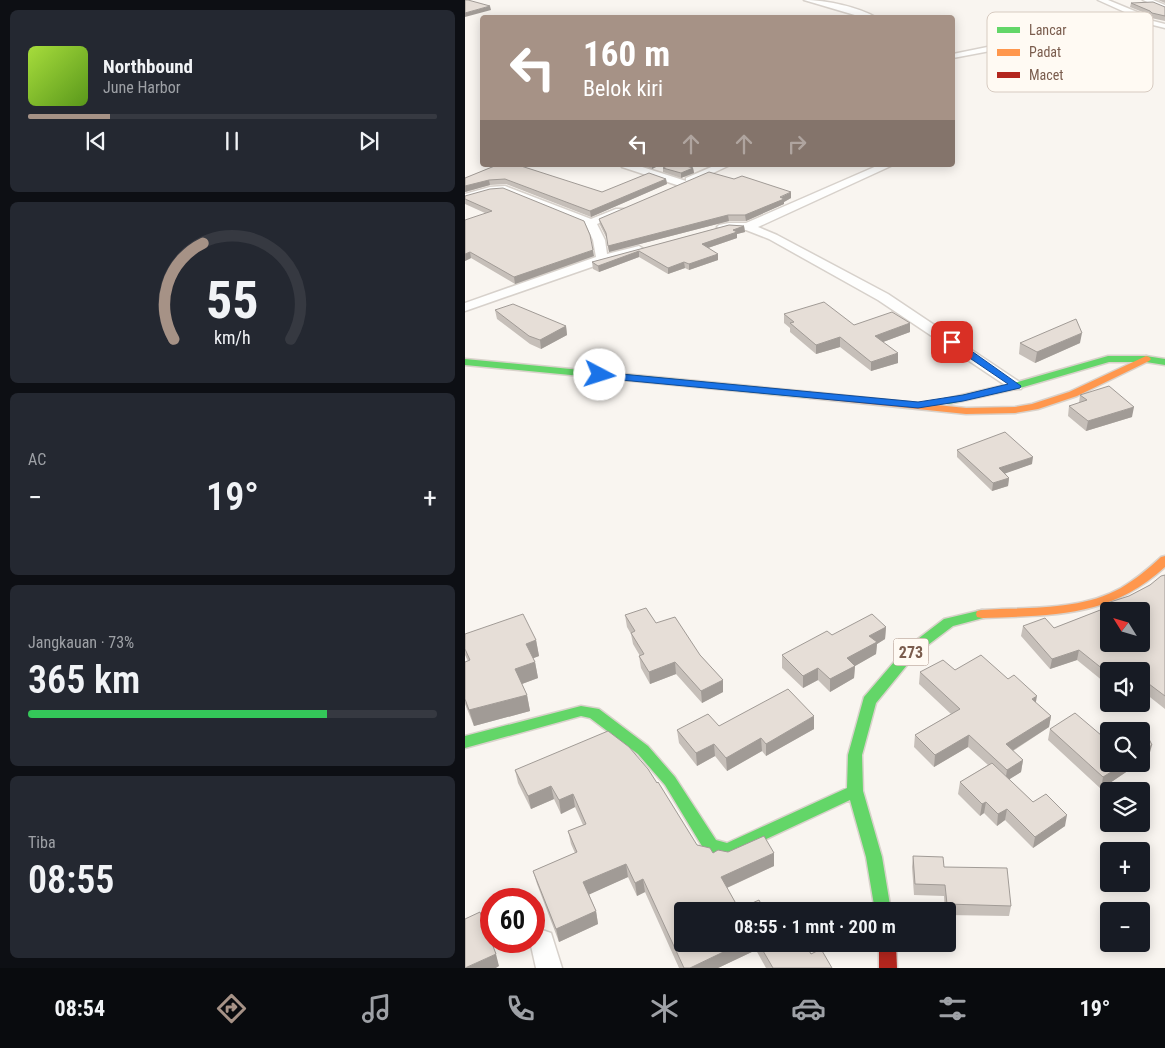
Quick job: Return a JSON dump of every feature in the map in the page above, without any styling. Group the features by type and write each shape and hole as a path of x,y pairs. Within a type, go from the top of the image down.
{"main road":[{"path":"465,362 977,412 997,412 1029,407 1064,397 1092,386 1146,359"},
{"path":"918,405 963,398 1016,386 1108,360 1146,359 1165,362"},
{"name":"273","path":"882,902 874,857 855,792 855,755 869,701 911,651 949,622 975,614 1080,608 1131,589 1151,575 1165,560"},
{"path":"465,742 581,711 594,713 643,750 671,781 711,846 728,850 855,792"},
{"path":"888,952 888,968"}],"street":[{"path":"807,0 846,8 866,15"},
{"path":"1102,0 1127,12"},
{"path":"1147,0 1165,8"},
{"path":"955,54 987,49"},
{"path":"631,167 683,184"},
{"path":"670,190 718,167"},
{"path":"748,227 883,167"},
{"path":"465,198 490,190 505,189 591,223 599,240 602,259"},
{"path":"591,223 635,204"},
{"path":"714,230 729,226 748,227 773,237 883,297 1016,386"},
{"path":"465,307 602,259 653,247"},
{"path":"545,953 549,968"}],"building":[{"path":"465,0 468,0 490,6 465,13"},
{"path":"1153,2 1165,7 1165,16 1153,13 1131,3"},
{"path":"492,167 524,167 602,192 649,173 666,179 590,211 505,179 489,180 465,186 465,178"},
{"path":"690,167 693,168 681,173 663,168"},
{"path":"709,172 734,179 742,176 791,192 780,197 784,199 745,215 728,215 608,246 606,233 599,219"},
{"path":"503,188 584,221 590,235 593,250 514,277 470,252 465,254 465,220 492,211 465,199 465,196 490,189"},
{"path":"729,225 744,226 733,230 737,232 702,244 718,254 689,264 684,262 668,268 639,251 598,266 592,262"},
{"path":"824,302 854,325 892,312 910,323 875,336 898,353 871,362 840,337 816,345 790,323 794,322 784,314"},
{"path":"513,304 566,326 540,340 529,336 495,310"},
{"path":"1076,319 1082,333 1037,352 1020,343"},
{"path":"1109,386 1134,407 1088,421 1069,406 1087,400 1080,395"},
{"path":"1005,432 1033,457 999,468 1009,478 993,483 957,450"},
{"path":"1165,575 1165,696 1150,685 1150,662 1100,662 1100,667 1079,650 1052,659 1023,626 1045,618 1054,628 1100,610 1100,652 1150,652 1150,602 1110,602 1129,596"},
{"path":"646,608 656,623 675,617 700,655 723,680 701,691 675,662 649,672 639,656 644,654 631,633 635,631 625,615"},
{"path":"523,614 536,640 526,644 535,662 515,669 527,695 469,710 465,699 465,662 470,660 465,649 465,634"},
{"path":"872,614 886,627 869,636 877,642 847,658 855,666 830,679 818,668 803,676 782,655 827,631 832,635"},
{"path":"981,655 1008,679 1014,675 1037,696 1032,699 1051,716 1006,744 1023,760 1007,770 969,735 935,755 915,735 960,709 920,672 943,660 955,670"},
{"path":"788,689 814,716 766,744 761,738 726,758 714,744 696,753 677,730 708,714 719,726"},
{"path":"1075,713 1100,734 1100,772 1111,772 1103,777 1050,729"},
{"path":"608,731 629,747 648,769 697,845 710,848 713,853 718,850 728,852 764,836 774,853 721,877 735,902 674,902 674,946 643,879 635,883 626,864 583,882 596,911 556,929 545,901 545,888 540,888 533,871 577,852 568,831 586,824 573,794 559,800 551,786 528,796 515,770"},
{"path":"992,763 1033,802 1046,794 1067,815 1035,837 1007,809 998,814 986,802 982,804 960,782"},
{"path":"913,856 943,857 944,867 1007,868 1011,906 956,904 956,902 947,902 945,885 915,884"},
{"path":"480,912 480,953 496,954 465,968 465,919"},
{"path":"677,952 723,952 690,968 684,968"},
{"path":"764,952 810,952 811,954 823,952 832,968 773,968"}],"traffic: fast":[{"path":"949,401 1016,386 1108,359 1146,359 1165,362"},
{"path":"465,362 810,395"},
{"path":"882,902 874,857 855,791 855,755 869,701 911,651 949,622 982,614"},
{"path":"465,742 581,711 594,713 643,750 670,781 711,846 728,850 855,791"}],"traffic: slow":[{"path":"810,395 966,411 1015,410 1034,407 1073,394 1146,359"},
{"path":"982,614 1057,610 1103,601 1124,592 1145,578 1165,560"}],"traffic: jam":[{"path":"888,952 888,968"}],"route":[{"path":"600,375 868,402 918,405 963,398 1016,386 952,342"}]}
